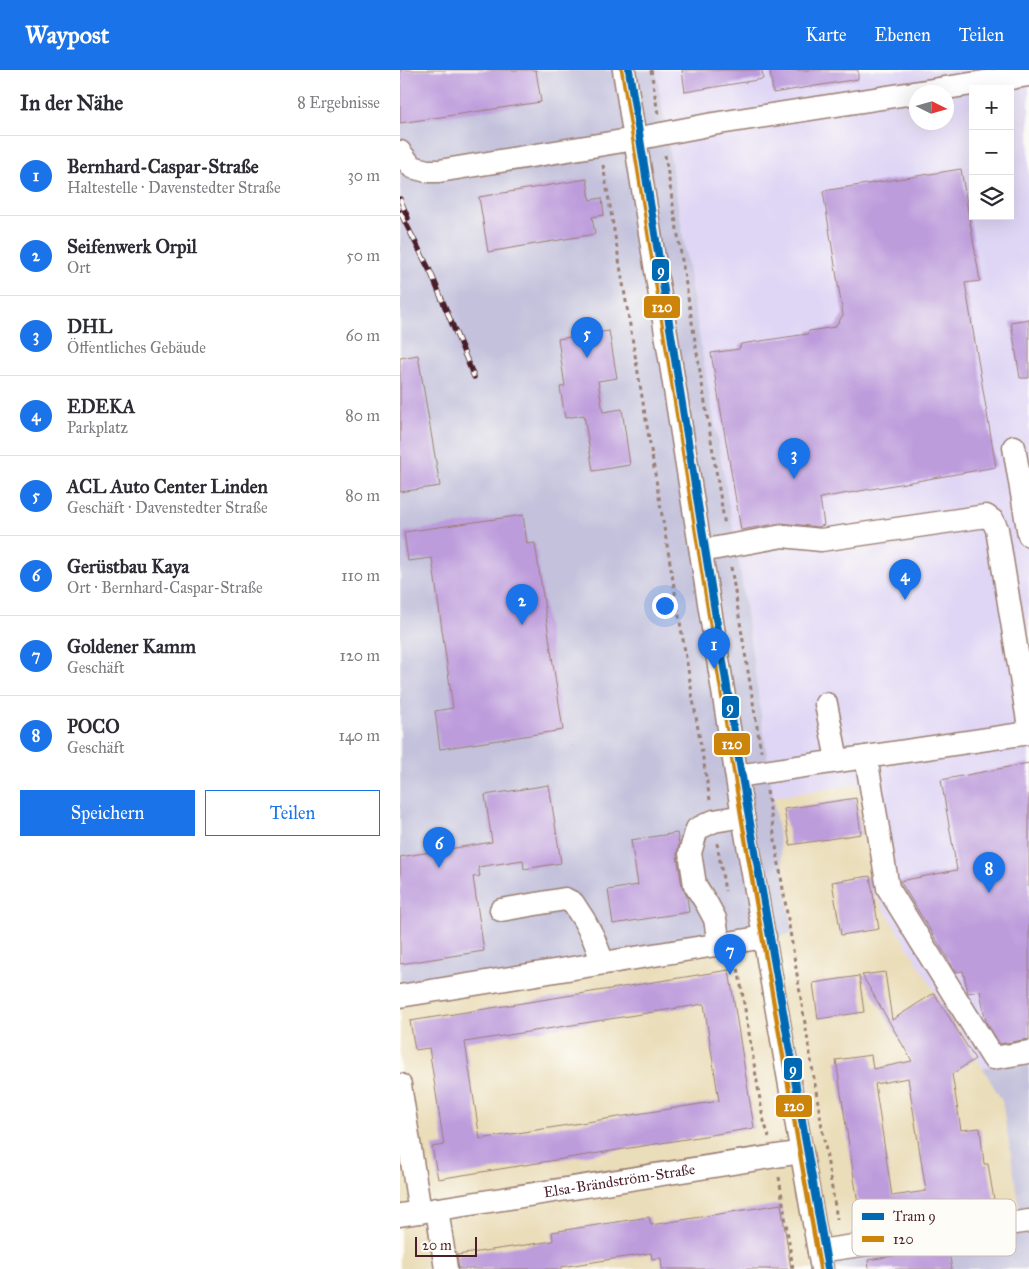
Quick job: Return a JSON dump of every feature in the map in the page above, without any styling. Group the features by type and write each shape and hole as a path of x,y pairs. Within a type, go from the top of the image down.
{"street":[{"path":"624,70 743,816 820,1260 842,1247 852,1246"},
{"path":"400,152 412,167 426,171 439,171 635,139 713,124 1029,75"},
{"path":"1014,446 1029,535"},
{"path":"701,551 783,536 821,540 986,516 993,521 997,529 1029,727"},
{"path":"826,704 837,760"},
{"path":"737,776 1029,733"},
{"path":"866,757 884,851 888,888 993,1058 1029,1052"},
{"path":"726,943 707,904 695,885 690,853 697,829 714,821 743,816"},
{"path":"502,910 565,899 573,903 593,937 603,963"},
{"path":"400,996 765,937"},
{"path":"400,1085 419,1212 446,1269"},
{"name":"Elsa-Brändström-Straße","path":"419,1212 802,1152"},
{"path":"1016,1222 1029,1220"}],"path":[{"path":"651,70 842,1247"},
{"path":"600,144 726,894"},
{"path":"726,943 762,1118 775,1157 793,1269"}],"shaded area":[{"path":"400,70 656,70 701,347 737,550 793,934 400,996"},
{"path":"656,70 1029,70 1029,1062 983,1068 874,893 860,784 773,797 737,550 701,347"},
{"path":"1029,1062 1029,1269 822,1269 819,1251 852,1245 852,1256 1016,1256 1016,1217 1021,1216 1002,1101 983,1068"}],"building":[{"path":"400,70 536,70 541,102 400,123"},
{"path":"682,70 762,70 763,79 685,92"},
{"path":"770,70 858,70 858,79 773,93"},
{"path":"961,169 980,281 965,283 996,467 820,498 824,525 818,527 781,523 741,530 711,353 739,349 741,344 807,334 809,331 835,327 843,315 823,191"},
{"path":"587,179 590,200 602,198 604,215 592,217 595,234 488,252 479,197"},
{"path":"1029,319 1029,378 1020,378 1011,322"},
{"path":"609,331 617,378 598,381 603,412 622,409 630,465 593,471 584,415 565,418 560,387 565,386 558,339"},
{"path":"418,355 440,486 400,492 400,358"},
{"path":"523,515 527,544 535,543 563,730 440,749 435,711 453,708 432,558 408,561 404,532"},
{"path":"1029,763 1029,1039 1000,1044 986,1022 980,991 968,993 963,971 956,972 900,881 957,870 941,780"},
{"path":"549,785 561,863 524,869 523,860 478,867 480,876 473,877 484,951 400,964 400,857 492,842 485,795"},
{"path":"856,798 861,834 790,845 784,809"},
{"path":"677,833 679,844 677,855 682,887 687,897 689,912 613,924 608,890 638,885 631,840"},
{"path":"870,876 879,929 841,935 832,882"},
{"path":"729,970 754,1128 438,1179 432,1147 444,1145 429,1048 415,1050 410,1021","holes":["704,1004 719,1101 480,1139 465,1042"]},
{"path":"885,972 892,1020 934,993 975,1059 952,1074 961,1130 980,1128 984,1164 988,1164 994,1199 857,1199 836,1060 871,1055 873,1069 912,1061 862,975","holes":["908,1078 926,1191 892,1196 875,1084"]},
{"path":"859,976 864,1012 818,1019 813,983"},
{"path":"781,1204 791,1269 662,1269 661,1258 652,1259 651,1253 561,1267 561,1269 459,1269 457,1255 553,1241 552,1232 649,1217 651,1225"},
{"path":"893,1256 950,1256 952,1269 869,1269 868,1260"}],"railway":[{"path":"400,199 408,218"},
{"path":"400,212 431,273 474,377"}],"tram line":[{"name":"9","path":"629,70 734,731 828,1269"}],"transit line":[{"name":"120","path":"624,70 743,816 822,1269"}],"place":[{"name":"ACL Auto Center Linden","path":"587,358"},
{"name":"DHL","path":"794,479"},
{"name":"EDEKA","path":"905,600"},
{"name":"Seifenwerk Orpil","path":"522,625"},
{"name":"Bernhard-Caspar-Straße","path":"714,669"},
{"name":"Gerüstbau Kaya","path":"439,868"},
{"name":"POCO","path":"989,893"},
{"name":"Goldener Kamm","path":"730,975"}]}
